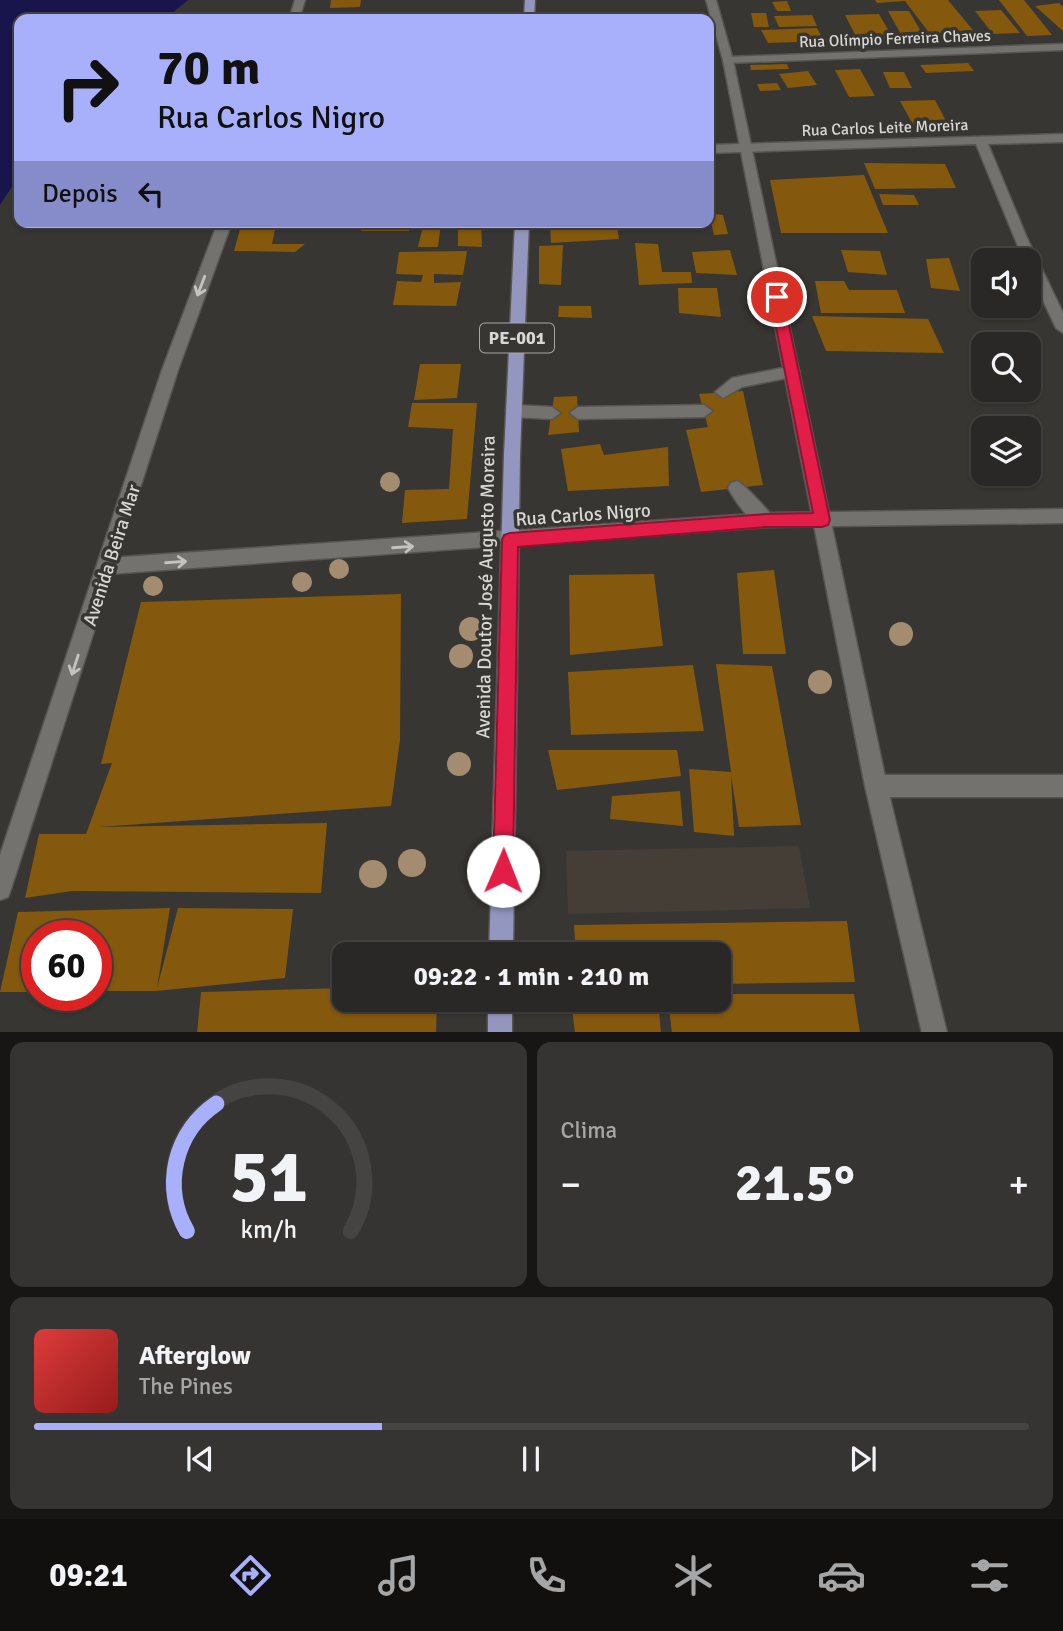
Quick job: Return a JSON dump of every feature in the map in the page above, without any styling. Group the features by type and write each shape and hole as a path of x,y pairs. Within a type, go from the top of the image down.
{"main road":[{"name":"Avenida Doutor José Augusto Moreira","path":"501,942 510,540 522,228"},
{"path":"500,1012 500,1032"}],"street":[{"path":"710,0 728,60 876,786 934,1032"},
{"name":"Rua Olímpio Ferreira Chaves","path":"728,60 1063,47"},
{"name":"Rua Carlos Leite Moreira","path":"714,149 1063,138"},
{"path":"980,140 1020,238 1063,328"},
{"name":"Avenida Beira Mar","path":"0,889 170,370 223,228"},
{"path":"723,392 738,382 792,372"},
{"path":"514,411 552,413"},
{"path":"578,413 704,411"},
{"path":"737,488 745,501 766,520"},
{"name":"Rua Carlos Nigro","path":"108,566 766,520 1063,516"},
{"path":"876,786 1063,786"}],"shaded area":[{"path":"0,0 188,0 171,14 14,14 14,184 0,205"},
{"path":"799,846 810,908 568,914 566,851"}],"building":[{"path":"331,0 361,0 360,7 330,8"},
{"path":"875,0 948,0 977,35 933,38 905,1 877,3"},
{"path":"999,0 1024,0 1052,35 1027,36"},
{"path":"787,1 791,11 777,11 772,2"},
{"path":"1059,3 1063,7 1063,31 1035,6"},
{"path":"1001,10 1020,33 993,34 975,11"},
{"path":"888,11 909,11 925,38 903,38"},
{"path":"406,12 454,12 454,14"},
{"path":"751,13 766,13 769,27 754,27"},
{"path":"879,14 897,45 861,46 845,15"},
{"path":"812,15 817,26 779,27 774,16"},
{"path":"817,28 824,41 768,43 761,30"},
{"path":"968,63 974,71 926,73 920,65"},
{"path":"787,64 789,69 751,70 750,65"},
{"path":"860,69 875,96 849,97 835,70"},
{"path":"808,71 817,85 788,88 779,74"},
{"path":"883,72 904,72 912,88 890,88"},
{"path":"777,83 781,90 760,91 757,84"},
{"path":"935,100 946,121 954,120 959,128 916,130 900,101"},
{"path":"864,163 945,164 956,188 875,189"},
{"path":"864,175 888,233 781,233 770,180"},
{"path":"879,194 914,195 919,205 883,205"},
{"path":"714,214 723,215 728,234 714,235"},
{"path":"240,228 275,228 272,244 305,244 295,252 234,251"},
{"path":"362,228 409,228 409,231 361,231"},
{"path":"423,228 440,228 438,247 418,247"},
{"path":"458,228 481,228 482,247 458,246"},
{"path":"550,228 617,228 619,239 551,243"},
{"path":"635,243 658,244 662,272 691,272 692,283 639,285"},
{"path":"563,245 561,285 539,284 539,246"},
{"path":"730,250 737,275 696,273 692,252"},
{"path":"841,250 880,251 887,275 848,272"},
{"path":"467,251 463,275 434,274 434,283 461,282 456,306 393,305 397,281 421,282 423,275 396,274 399,252"},
{"path":"949,258 960,291 931,288 926,259"},
{"path":"815,281 844,281 849,290 897,290 905,313 821,313"},
{"path":"678,288 717,288 721,317 679,313"},
{"path":"559,306 591,306 592,318 558,317"},
{"path":"812,316 928,319 944,353 826,351"},
{"path":"420,364 461,364 457,398 414,400"},
{"path":"743,391 763,485 701,492 686,430 708,427 699,394"},
{"path":"577,396 579,432 548,435 554,397"},
{"path":"412,403 477,403 467,519 402,523 405,490 449,489 453,429 408,427"},
{"path":"600,444 604,455 668,447 669,486 568,491 561,449"},
{"path":"774,570 786,654 743,654 737,573"},
{"path":"654,574 663,646 570,655 569,575"},
{"path":"401,594 400,740 391,806 99,827 327,823 321,893 72,891 25,898 39,834 86,834 112,763 101,764 141,602"},
{"path":"716,664 772,666 801,825 739,827 731,775 734,836 694,832 689,769 731,772"},
{"path":"693,665 704,731 571,735 568,672"},
{"path":"548,750 677,750 681,776 557,790"},
{"path":"680,791 683,826 610,819 612,796"},
{"path":"170,908 157,988 178,908 293,909 285,978 156,991 112,991 112,920 21,920 21,992 0,992 18,912"},
{"path":"847,921 855,982 731,984 731,942 575,942 574,925"},
{"path":"332,988 332,1012 437,1012 436,1032 197,1032 201,992"},
{"path":"731,994 854,994 860,1032 672,1032 670,1012 731,1012"},
{"path":"573,1012 659,1012 661,1032 575,1032"}],"route":[{"path":"503,871 510,540 766,520 822,520 777,297"}]}
